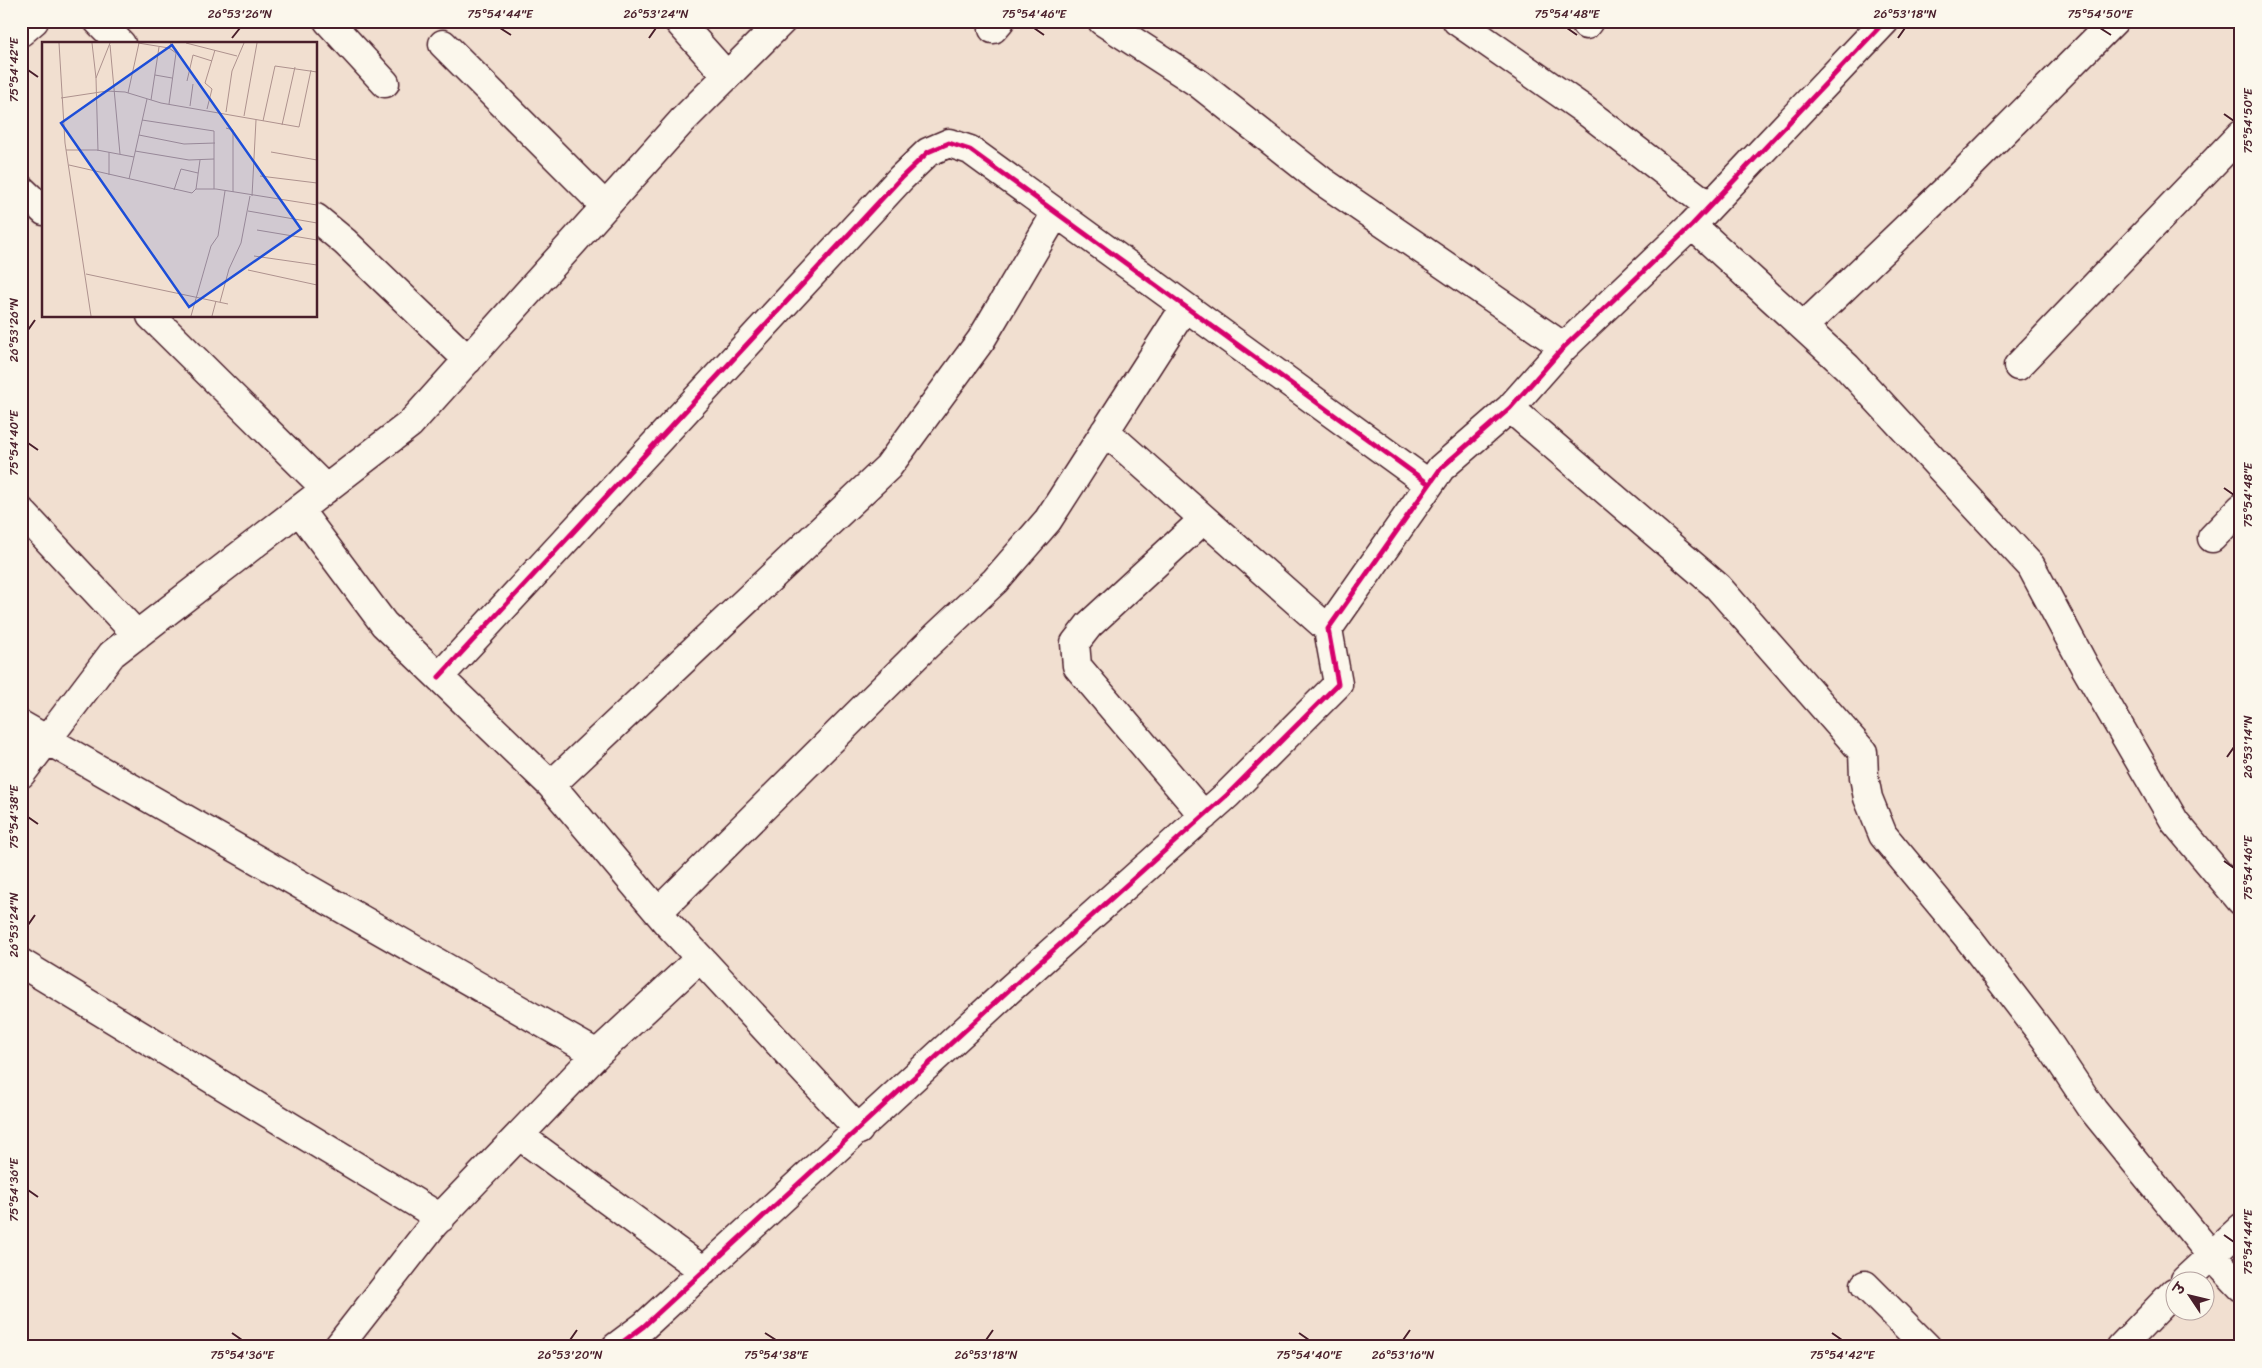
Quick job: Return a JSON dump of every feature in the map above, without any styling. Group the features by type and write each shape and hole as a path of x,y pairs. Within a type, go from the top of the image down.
{"street":[{"path":"21,32 34,21"},
{"path":"98,21 119,42"},
{"path":"328,21 385,83"},
{"path":"678,21 727,76"},
{"path":"21,774 112,654 410,424 682,121 782,21"},
{"path":"1102,21 1198,83 1322,181 1564,347"},
{"path":"1458,21 1583,109 1700,215 1804,326 1847,367 2031,566 2085,666 2175,822 2241,901"},
{"path":"1328,629 1441,468 1510,408 1564,347 1700,215 1884,21"},
{"path":"1804,326 1950,186 2114,21"},
{"path":"443,44 605,206"},
{"path":"2018,366 2241,134"},
{"path":"440,677 894,185 928,152 949,143 970,150 1429,484"},
{"path":"21,189 42,209"},
{"path":"551,785 888,468 981,340 1056,213"},
{"path":"318,220 345,242 468,360"},
{"path":"658,912 995,581 1048,520 1185,306"},
{"path":"153,318 326,489"},
{"path":"1510,408 1718,587 1863,752 1864,778 1868,798 1883,836 1966,935 2045,1038 2093,1110 2211,1255 2241,1287"},
{"path":"616,1347 644,1326 1010,989 1204,816 1338,684 1328,629 1105,431"},
{"path":"2212,538 2241,508"},
{"path":"299,510 384,624 551,785 658,912 859,1130"},
{"path":"21,511 137,635"},
{"path":"1204,519 1089,625 1075,643 1077,666 1204,816"},
{"path":"21,724 597,1054"},
{"path":"338,1347 441,1218 597,1054 700,958"},
{"path":"21,963 441,1218"},
{"path":"520,1136 704,1271"},
{"path":"2195,1270 2241,1228"},
{"path":"1865,1285 1927,1347"},
{"path":"2120,1347 2164,1302"}],"cycle path":[{"path":"616,1347 644,1326 1010,989 1227,795 1338,684 1328,629 1441,468 1510,408 1564,347 1692,225 1885,21"},
{"path":"439,677 901,178 928,152 949,143 970,150 1429,484"}]}
